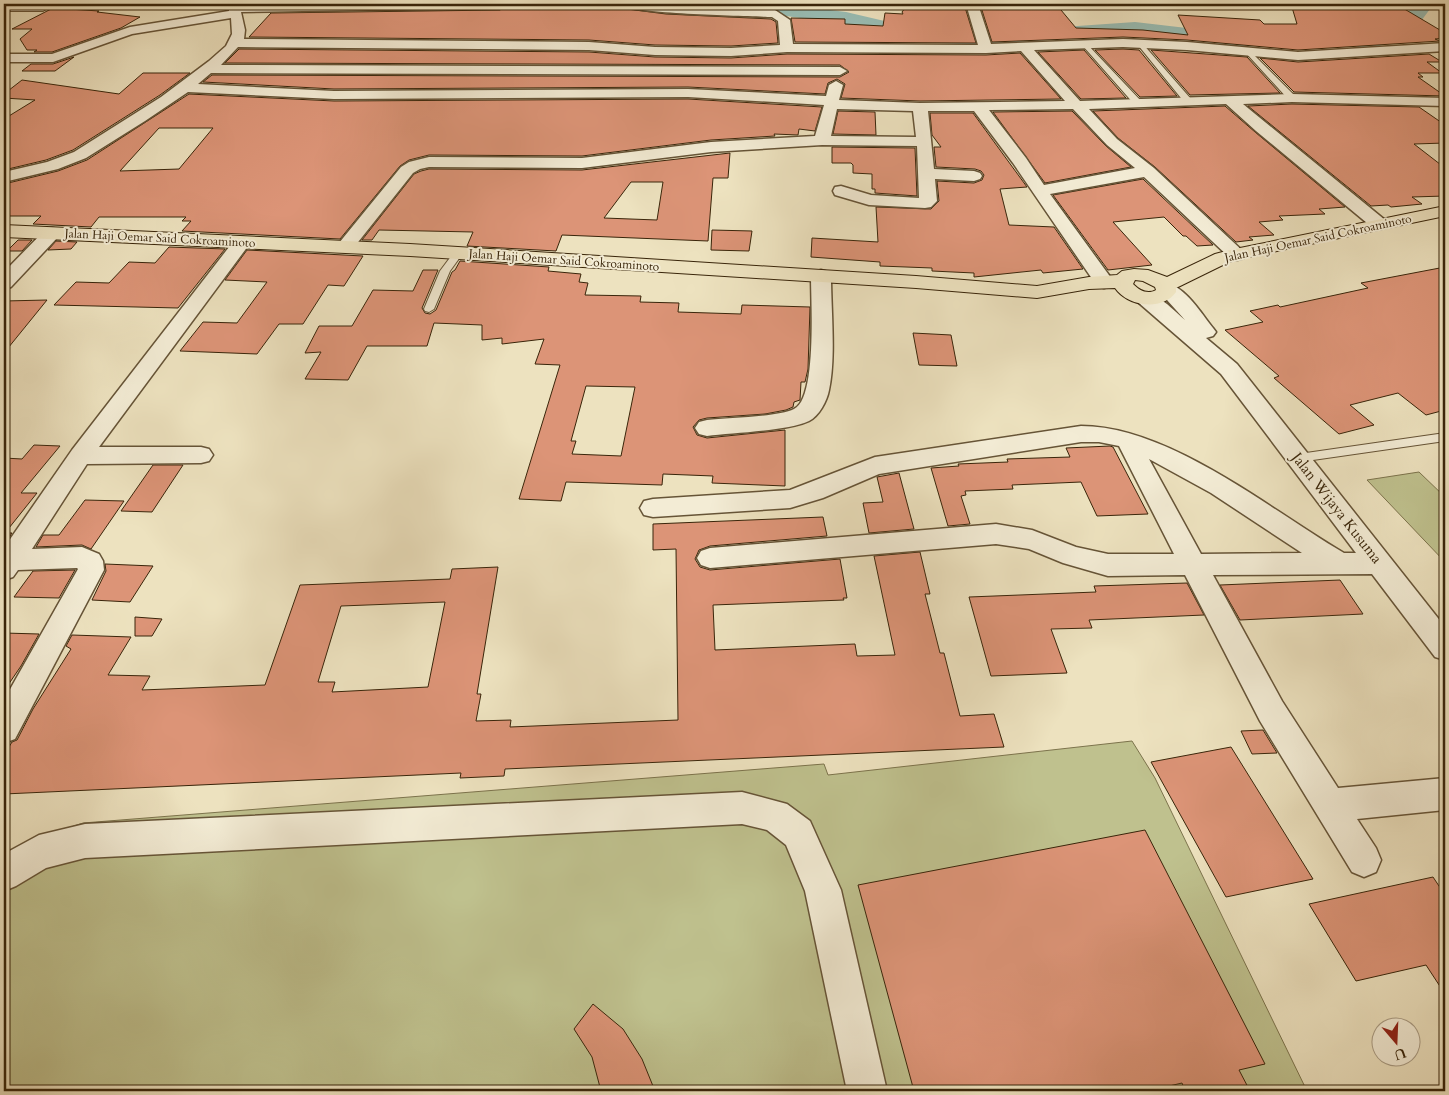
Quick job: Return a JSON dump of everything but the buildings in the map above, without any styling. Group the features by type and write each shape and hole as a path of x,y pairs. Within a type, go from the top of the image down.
{"main road":[{"path":"4,9 10,4"},
{"name":"Jalan Haji Oemar Said Cokroaminoto","path":"4,231 458,253 1037,292 1051,289 1126,289 1160,297 1166,292 1166,287 1229,256 1445,211"},
{"path":"1142,275 1200,260 1229,256"},
{"path":"1037,292 1062,298 1097,300 1126,289 1129,275 1156,278 1166,287"}],"street":[{"path":"4,58 53,58 130,31 235,9 500,4"},
{"path":"625,4 657,8 775,14 784,20 787,48"},
{"path":"972,4 983,42"},
{"path":"4,177 54,164 96,147 210,69 232,48 238,37 235,9"},
{"path":"235,43 589,46 655,51 731,52 787,48 847,48 983,42 1025,48 1140,44 1187,46 1298,56 1445,47"},
{"path":"822,140 847,48"},
{"path":"1025,48 1112,142 1148,171 1229,256"},
{"path":"210,69 840,71"},
{"path":"182,87 344,95 688,93 920,107 1076,105 1292,98 1445,102"},
{"path":"1230,100 1261,128 1379,224"},
{"path":"978,106 1020,161 1039,191 1126,289 1158,307 1229,368"},
{"path":"841,191 869,200 925,203 928,201 920,107"},
{"path":"345,247 408,170 419,164 443,162 582,163 711,147 822,140 924,142"},
{"path":"1039,191 1148,171"},
{"path":"925,174 974,176"},
{"path":"4,283 52,233"},
{"path":"6,564 80,456 242,242"},
{"path":"707,428 774,421 800,416 809,410 818,392 821,368 821,276"},
{"path":"1166,287 1180,300 1218,347 1227,360 1229,368"},
{"name":"Jalan Wijaya Kusuma","path":"1229,368 1445,648"},
{"path":"653,508 790,499 814,492 875,466 1081,434 1099,434 1127,440 1178,463 1340,564"},
{"path":"1127,440 1271,711 1364,860"},
{"path":"80,456 201,455"},
{"path":"710,558 996,534 1032,540 1072,556 1108,565 1380,563"},
{"path":"4,728 91,570 90,561 82,557 6,564"},
{"path":"1331,805 1445,794"},
{"path":"4,874 39,852 85,840 742,808 775,816 798,833 823,890 867,1091"}],"lane":[{"path":"4,9 43,9"},
{"path":"1140,44 1188,101"},
{"path":"1085,45 1138,103"},
{"path":"1248,52 1292,98"},
{"path":"429,309 445,271 458,253"},
{"path":"1299,458 1445,437"}],"green space":[{"path":"1419,472 1445,497 1445,562 1367,480"},
{"path":"1132,741 1155,778 1307,1091 4,1091 4,854 34,839 83,823 824,764 828,775"}],"waterway":[{"path":"741,4 846,18 923,36 976,39 1135,28 1247,41"},
{"path":"1367,44 1403,32 1424,4 1427,4"}]}
